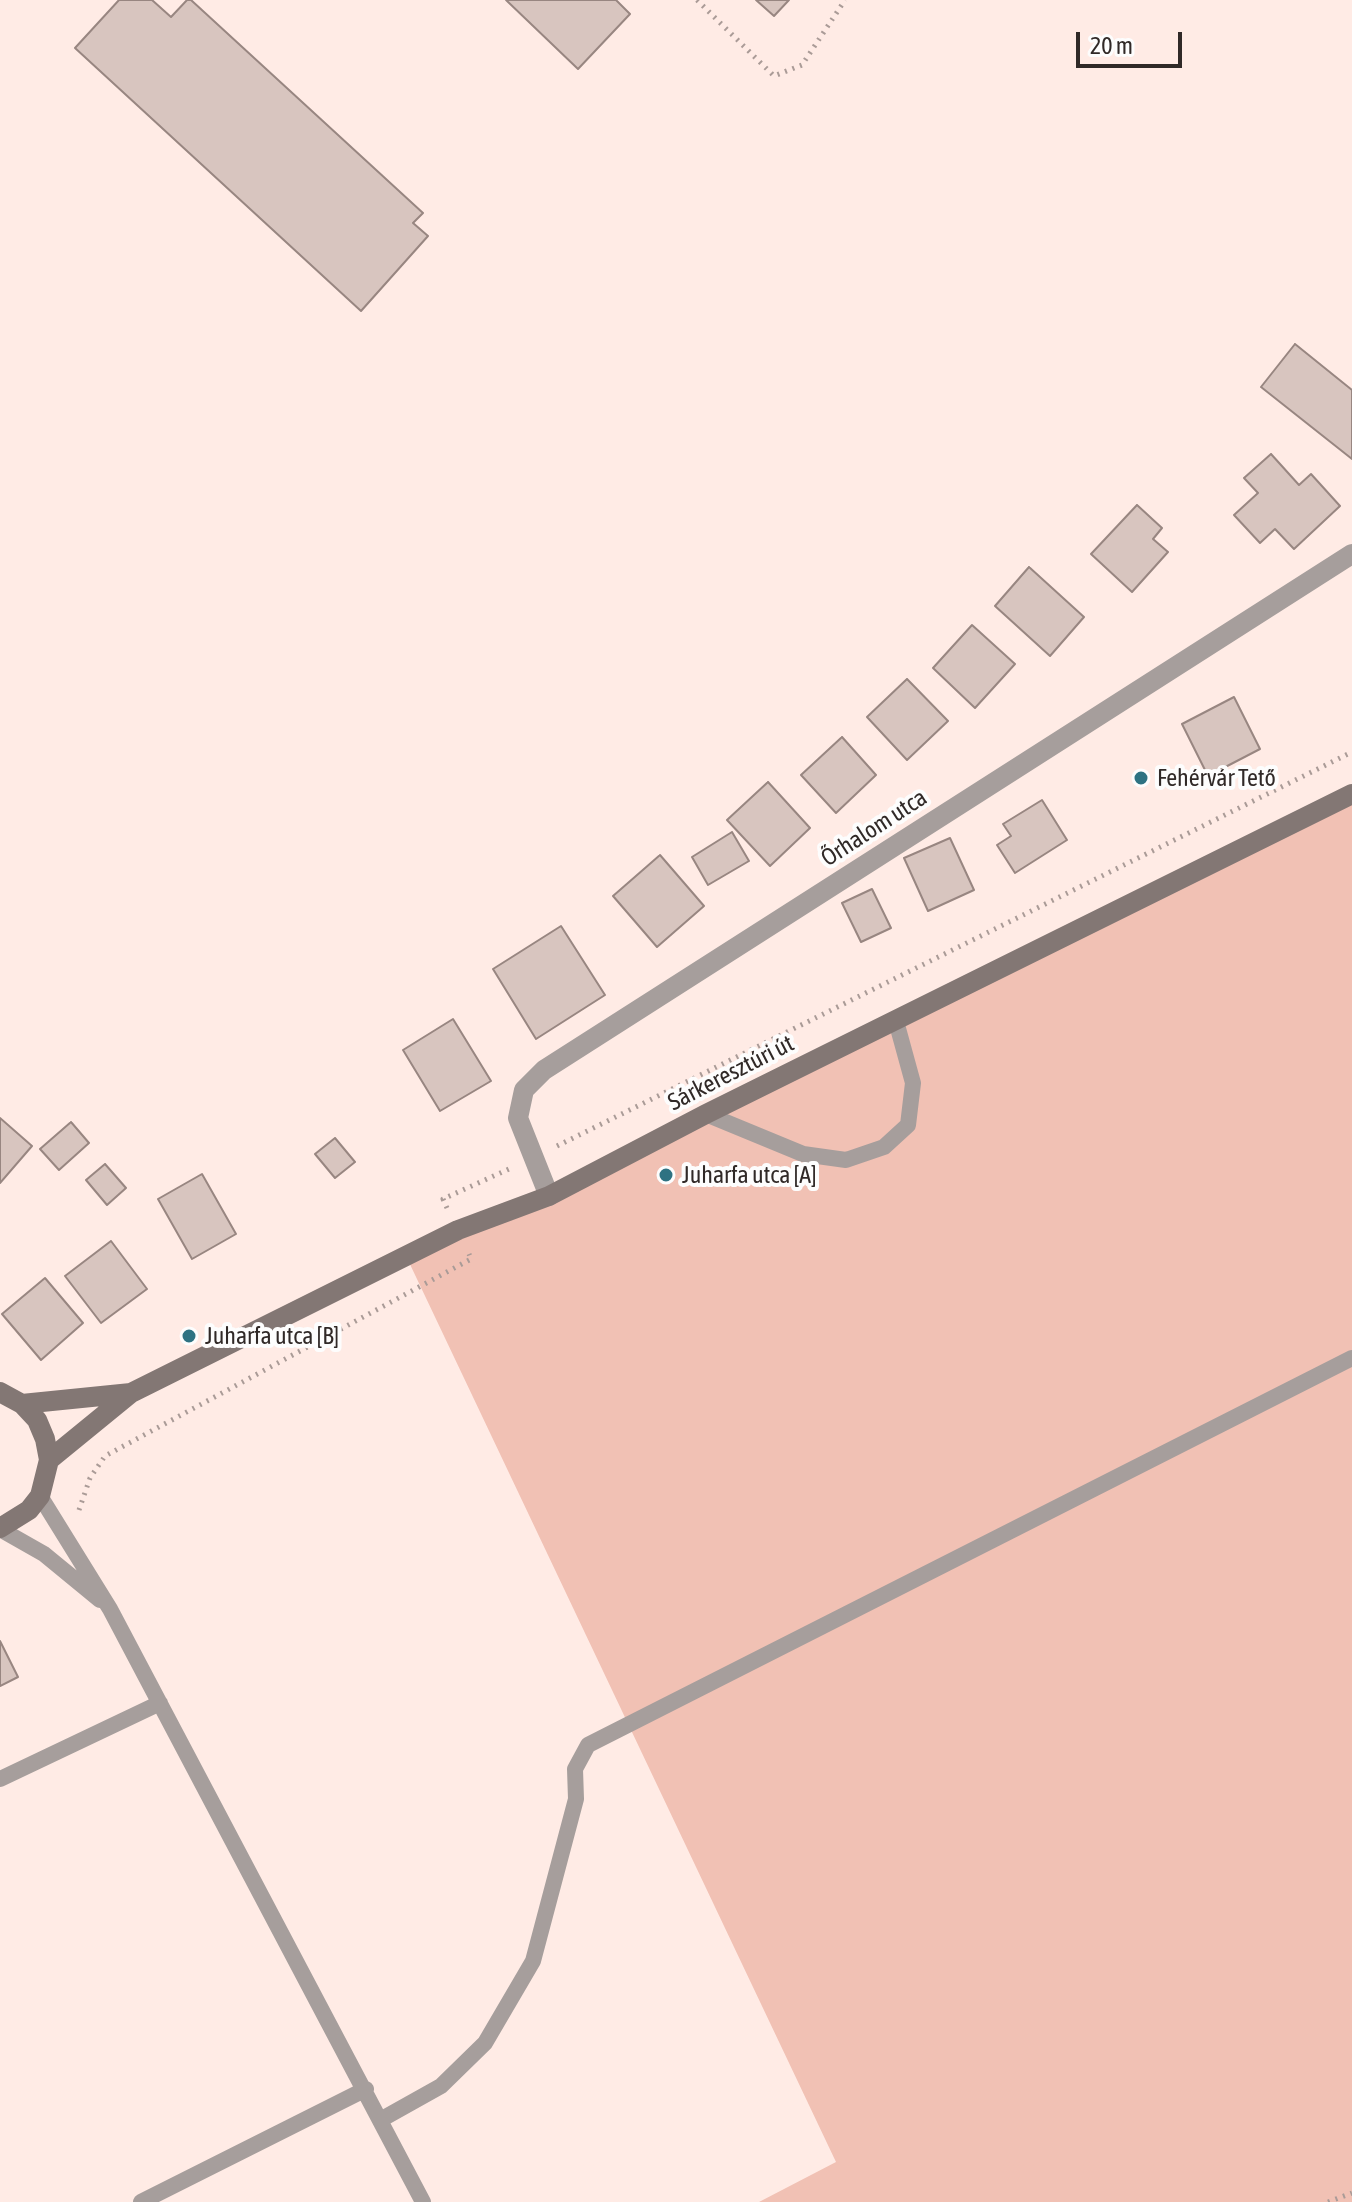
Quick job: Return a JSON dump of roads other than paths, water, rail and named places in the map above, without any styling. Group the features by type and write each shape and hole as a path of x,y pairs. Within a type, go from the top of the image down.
{"main road":[{"name":"Sárkeresztúri út","path":"49,1460 131,1393 458,1230 549,1196 706,1114 1352,794"},
{"path":"0,1392 22,1404 37,1420 49,1460 40,1496 29,1510 0,1528"},
{"name":"Sárkeresztúri út","path":"22,1404 131,1393"}],"street":[{"name":"Őrhalom utca","path":"549,1196 518,1118 524,1090 544,1070 1352,554"}],"lane":[{"path":"706,1114 803,1154 846,1160 884,1147 908,1125 913,1083 896,1021"},
{"path":"382,2119 441,2086 485,2043 533,1961 576,1799 575,1769 588,1745 1352,1358"},
{"path":"40,1496 110,1609 382,2119 423,2202"},
{"path":"0,1528 44,1554 110,1609"},
{"path":"0,1779 160,1703"},
{"path":"141,2202 366,2089"}],"place":[{"name":"Fehérvár Tető","path":"1141,778"},
{"name":"Juharfa utca [A]","path":"666,1175"},
{"name":"Juharfa utca [B]","path":"189,1336"}]}
